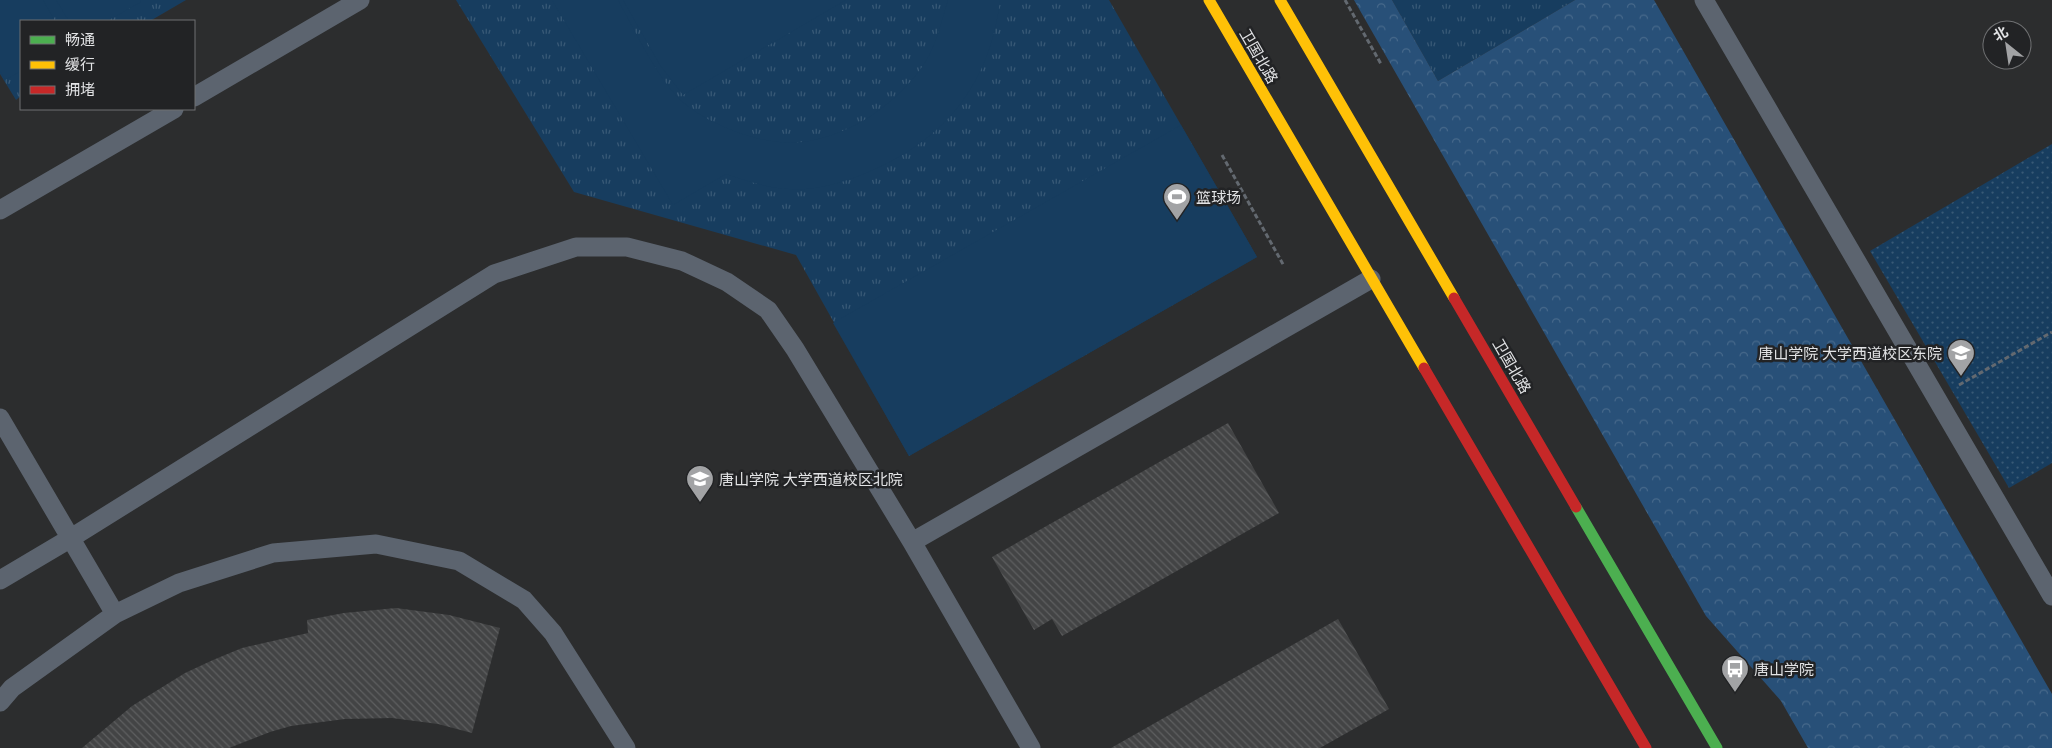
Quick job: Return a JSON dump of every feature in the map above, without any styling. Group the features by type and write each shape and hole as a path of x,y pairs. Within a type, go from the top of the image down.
{"main road":[{"name":"卫国北路","path":"1209,0 1646,748"},
{"name":"卫国北路","path":"1280,0 1717,748"}],"lane":[{"path":"195,96 360,0"},
{"path":"1704,0 2052,596"},
{"path":"0,210 172,110"},
{"path":"0,580 71,538 494,274 576,247 627,247 682,261 727,282 768,310 795,349 912,542 1031,748"},
{"path":"912,542 1371,279"},
{"path":"0,418 115,614"},
{"path":"0,702 12,688 115,614 179,583 273,553 376,544 459,561 524,600 553,633 626,748"}],"path":[{"path":"1345,0 1381,64"},
{"path":"1222,155 1284,266"},
{"path":"1936,398 2052,332"}],"green space":[{"path":"0,0 186,0 152,20 20,20 20,97 16,100 0,74"},
{"path":"0,0 43,0 54,20 20,20 20,72 5,80 0,71"},
{"path":"56,0 140,0 141,2 109,20 68,20"},
{"path":"456,0 1109,0 1257,257 909,456 796,255 574,192"},
{"path":"552,0 618,0 659,72 678,98 701,115 728,129 759,139 789,143 820,139 854,126 885,106 899,94 927,60 938,35 948,0 1000,0 995,31 986,58 974,84 959,106 940,127 894,160 848,180 808,189 773,187 726,174 673,205"},
{"path":"623,0 846,0 683,95 660,65"},
{"path":"1354,0 1392,0 1438,81 1575,0 1654,0 2052,694 2052,748 1808,748 1781,701 1706,616"},
{"path":"1392,0 1575,0 1438,81"},
{"path":"1181,125 1257,257 909,456 833,323"},
{"path":"2052,144 2052,463 2009,488 1870,251"}],"building":[{"path":"1228,423 1279,513 1062,636 1052,619 1034,630 992,557"},
{"path":"396,608 449,615 500,628 472,733 438,724 392,718 345,719 291,726 229,748 82,748 132,706 185,673 213,660 242,648 308,633 307,620 344,613"},
{"path":"1338,619 1389,709 1320,748 1111,748"}],"traffic: fast":[{"path":"1576,507 1717,748"}],"traffic: slow":[{"path":"1209,0 1424,368"},
{"path":"1280,0 1454,298"}],"traffic: jam":[{"path":"1454,298 1576,507"},
{"path":"1424,368 1646,748"}],"place":[{"name":"篮球场","path":"1177,221"},
{"name":"唐山学院 大学西道校区东院","path":"1961,377"},
{"name":"唐山学院 大学西道校区北院","path":"700,503"},
{"name":"唐山学院","path":"1735,693"}]}
